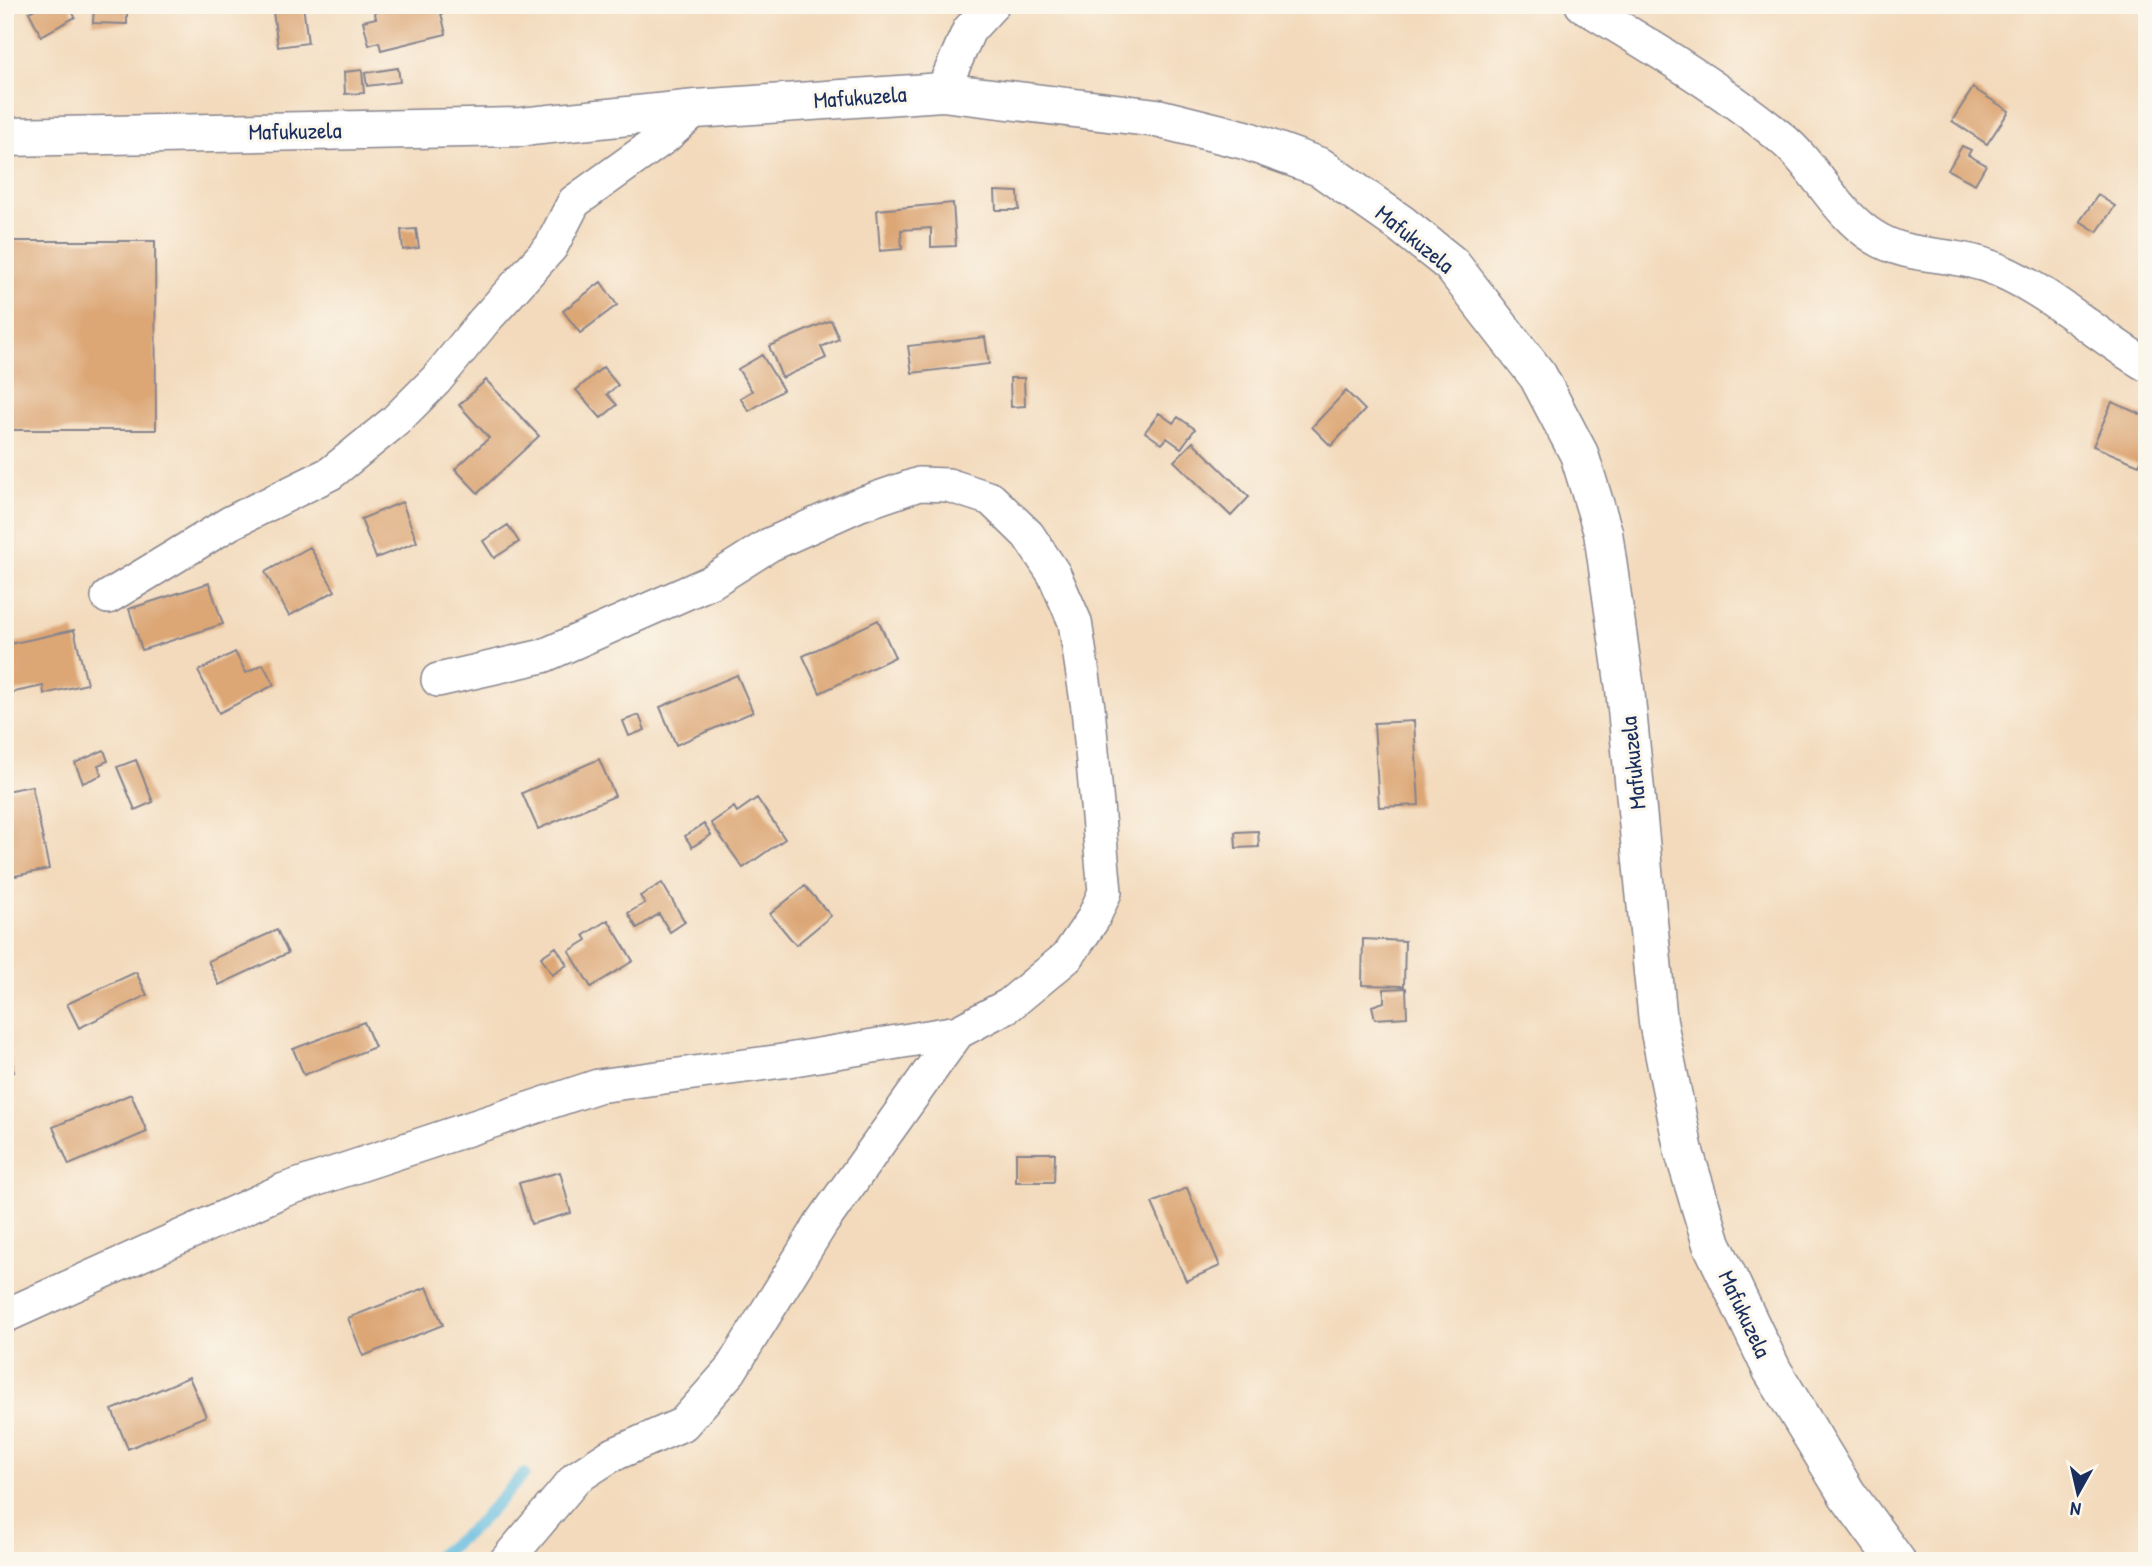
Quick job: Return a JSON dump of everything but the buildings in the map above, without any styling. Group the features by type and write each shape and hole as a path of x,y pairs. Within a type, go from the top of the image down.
{"main road":[{"name":"Mafukuzela","path":"5,137 521,127 696,109 942,92 1157,118 1245,140 1320,167 1401,224 1451,264 1538,376 1579,454 1603,532 1625,689 1658,1022 1684,1152 1712,1244 1772,1370 1847,1494 1896,1561"}],"street":[{"path":"942,92 969,30 992,5"},
{"path":"1582,5 1683,68 1782,138 1853,222 1875,238 1896,248 1986,265 2021,281 2147,365"},
{"path":"108,597 230,523 331,473 394,422 436,380 484,321 551,247 574,202 666,136 696,109"},
{"path":"5,1316 284,1190 598,1086 782,1061 958,1032 1009,1005 1067,957 1093,919 1105,892 1088,708 1075,622 1054,574 1028,535 992,499 948,485 919,484 890,493 769,545 711,582 635,618 543,656 438,680"},
{"path":"506,1561 576,1478 610,1456 683,1424 730,1371 821,1224 958,1032"}],"waterway":[{"path":"432,1561 476,1526 524,1474"}]}
